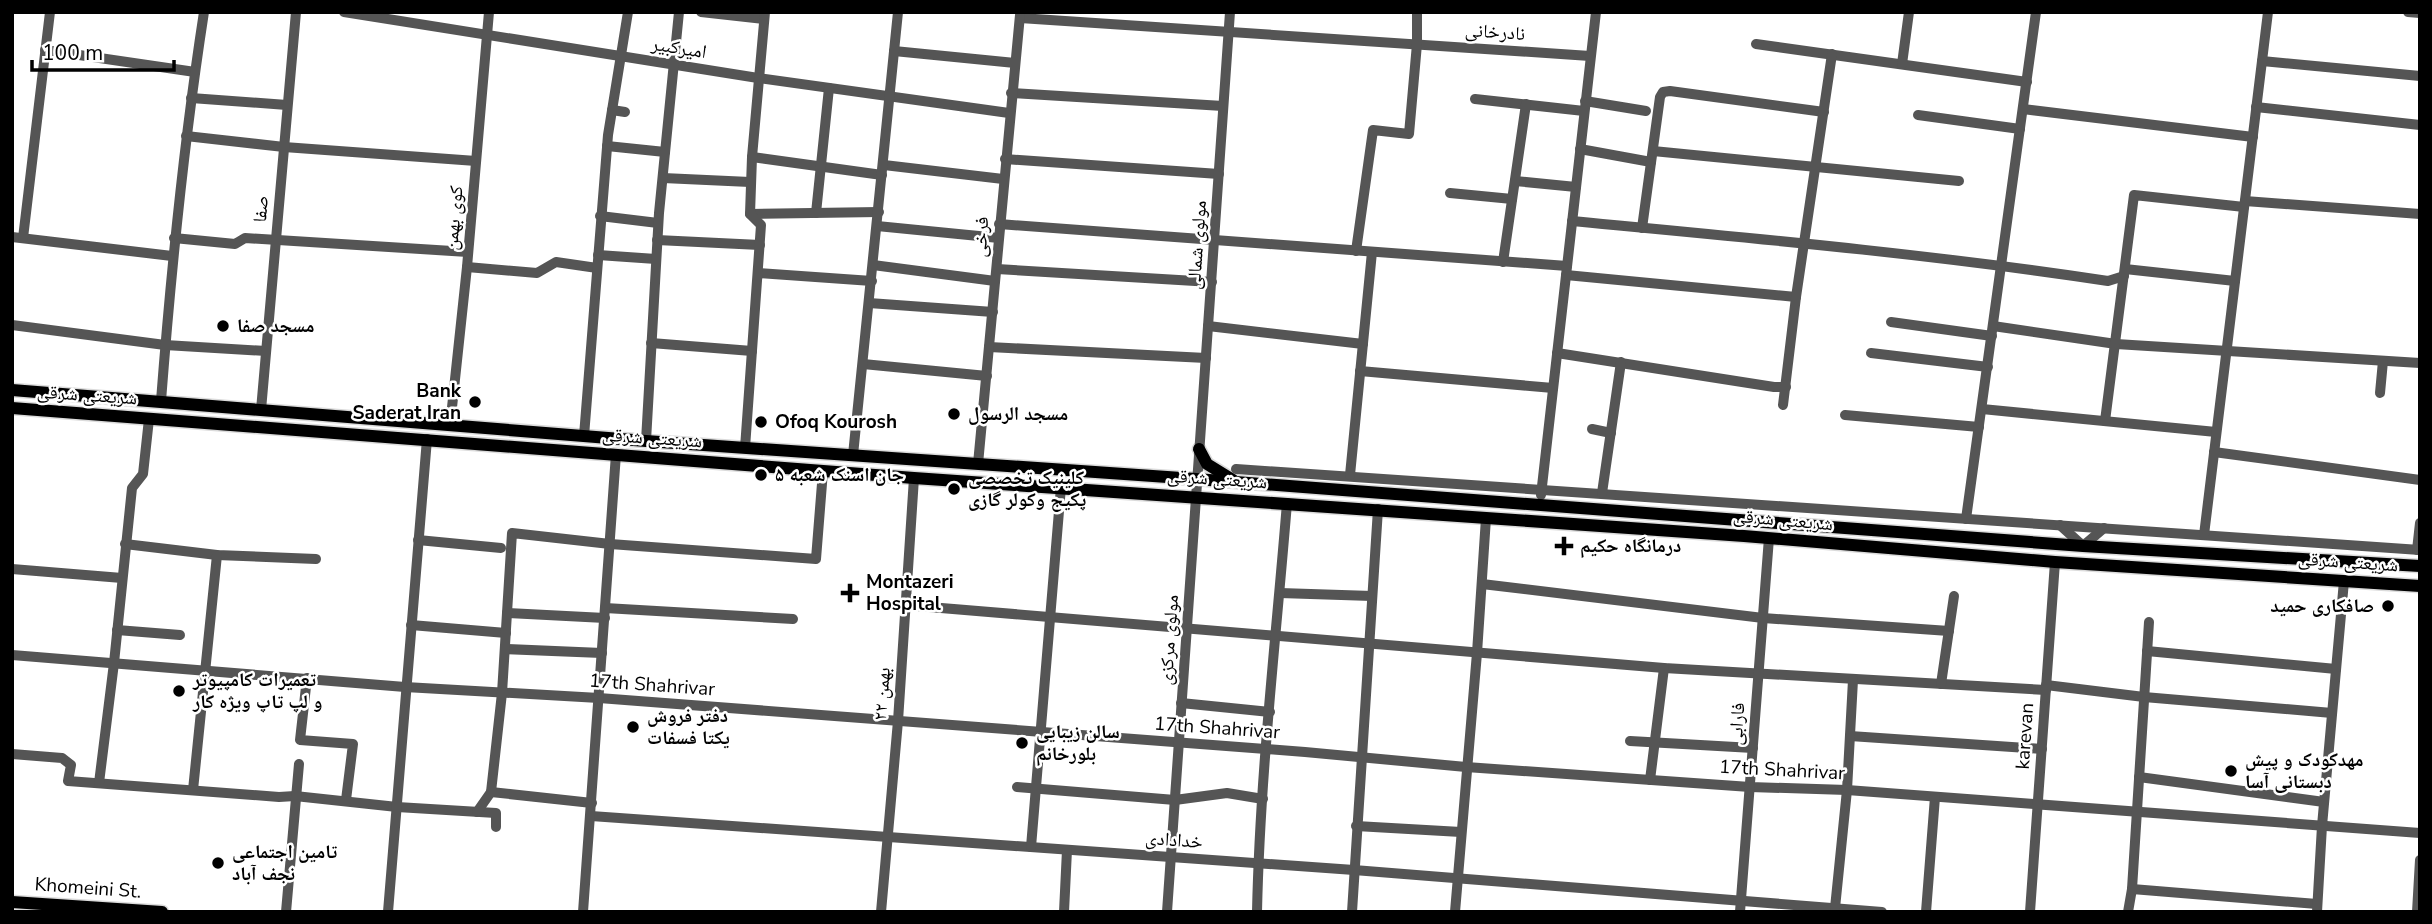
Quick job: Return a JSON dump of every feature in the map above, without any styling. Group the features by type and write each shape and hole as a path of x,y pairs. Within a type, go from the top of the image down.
{"main road":[{"name":"شریعتی شرقی","path":"12,390 646,441 1240,482 2083,546 2420,566"},
{"path":"87,414 89,396"},
{"name":"شریعتی شرقی","path":"12,408 914,478 1378,509 2055,562 2420,586"},
{"path":"1199,449 1207,464 1240,482"},
{"path":"1116,491 1122,483 1118,474"},
{"path":"1257,501 1254,495 1258,484"},
{"path":"2260,575 2270,569 2270,563 2264,556"},
{"path":"2285,577 2277,566 2281,560 2288,558"},
{"name":"Khomeini St.","path":"12,902 162,912"}],"street":[{"path":"50,12 17,238 172,256"},
{"path":"161,401 172,256 204,12"},
{"name":"صفا","path":"261,410 296,12"},
{"name":"امیرکبیر","path":"344,12 758,78 1009,113"},
{"name":"کوی بهمن","path":"450,426 489,12"},
{"path":"584,436 607,146 628,12"},
{"path":"646,441 658,223 679,12"},
{"path":"701,12 764,16 750,182 750,214 761,225 745,448"},
{"path":"853,455 898,12"},
{"name":"مولوی شمالی","path":"1196,479 1230,12"},
{"path":"1356,251 1373,130 1409,134 1417,12"},
{"path":"1540,505 1596,12"},
{"path":"1902,64 1909,12"},
{"path":"1966,519 2036,12"},
{"path":"2204,535 2268,12"},
{"path":"2408,12 2420,13"},
{"name":"نادرخانی","path":"1020,15 1590,56"},
{"name":"فرخی","path":"978,464 1020,15"},
{"path":"1756,44 2027,82"},
{"path":"45,50 195,72"},
{"path":"894,51 1015,63"},
{"path":"1783,405 1832,54"},
{"path":"2262,61 2420,76"},
{"path":"816,213 829,88"},
{"path":"1642,228 1660,97 1663,92 1824,112"},
{"path":"1012,93 1223,106"},
{"path":"191,98 288,104"},
{"path":"1475,99 1646,111"},
{"path":"1503,262 1526,104"},
{"path":"2256,107 2420,125"},
{"path":"2023,109 2253,137"},
{"path":"612,110 625,112"},
{"path":"1918,115 2020,129"},
{"path":"186,136 284,147 476,161"},
{"path":"607,146 665,152"},
{"path":"1580,149 1651,162"},
{"path":"1653,151 1959,181"},
{"path":"752,157 821,166 1003,178"},
{"path":"1005,159 1219,174"},
{"path":"663,178 750,182"},
{"path":"1515,181 1576,187"},
{"path":"1450,193 1512,199"},
{"path":"2105,421 2134,195 2420,214"},
{"path":"750,214 879,212"},
{"path":"600,216 658,223"},
{"path":"1572,221 2001,265 2108,281 2125,272 2235,281"},
{"path":"999,224 1503,262 1796,298"},
{"path":"877,226 999,238"},
{"path":"174,238 234,244 245,238 468,252"},
{"path":"657,240 760,245"},
{"path":"1350,475 1372,252"},
{"path":"598,255 656,259"},
{"path":"467,267 537,273 556,262 597,268"},
{"path":"873,265 995,281"},
{"path":"996,269 1212,282"},
{"path":"758,273 872,281"},
{"path":"869,303 993,312"},
{"path":"1891,322 2116,344 2420,363"},
{"path":"12,325 165,345 266,351"},
{"path":"1209,326 1363,344"},
{"path":"651,343 752,351"},
{"path":"989,347 1206,358"},
{"path":"1557,353 1786,387"},
{"path":"1871,353 1988,367"},
{"path":"2380,393 2384,361"},
{"path":"1602,494 1621,362"},
{"path":"863,364 987,376"},
{"path":"1360,371 1553,388"},
{"path":"1982,409 2216,432"},
{"path":"1845,415 1979,427"},
{"path":"99,783 132,488 143,474 149,419"},
{"path":"1592,429 1611,433"},
{"path":"388,912 427,439"},
{"path":"2214,452 2420,480"},
{"path":"583,912 616,454"},
{"name":"شریعتی شرقی","path":"1236,469 2418,550"},
{"path":"477,812 491,792 502,692 512,533 610,544 816,559 823,471"},
{"path":"1304,488 1306,473"},
{"name":"۲۲ بهمن","path":"881,912 898,721 914,478"},
{"name":"مولوی مرکزی","path":"1167,912 1196,479"},
{"path":"1031,847 1061,487"},
{"path":"1257,912 1266,749 1287,503"},
{"path":"1352,912 1378,509"},
{"path":"1455,912 1478,653 1486,518"},
{"path":"2418,550 2420,523"},
{"path":"2060,525 2083,546 2104,528"},
{"name":"فارابی","path":"1740,912 1769,538"},
{"path":"418,540 501,548"},
{"path":"125,544 217,555 316,559"},
{"path":"2335,561 2336,544"},
{"path":"193,790 217,555"},
{"name":"karevan","path":"2030,912 2055,562"},
{"path":"12,569 122,578"},
{"path":"2132,889 2317,908 2344,581"},
{"path":"1482,584 1763,618 1949,631"},
{"path":"1280,593 1372,596"},
{"path":"1941,684 1954,596"},
{"path":"905,604 1664,668 1853,680 2046,687 2332,713"},
{"path":"507,613 793,619"},
{"path":"2128,912 2132,889 2149,622"},
{"path":"411,625 506,633"},
{"path":"117,631 180,635"},
{"path":"505,649 602,653"},
{"path":"2147,651 2336,669"},
{"name":"17th Shahrivar","path":"12,655 405,687 599,698 1179,742 1466,767 1750,787 1847,790 2420,833"},
{"path":"1650,780 1664,668"},
{"path":"307,678 300,740 353,744 346,800"},
{"path":"1835,908 1847,790 1853,680"},
{"path":"1181,703 1270,712"},
{"path":"1850,736 2042,749"},
{"path":"1630,741 1753,748"},
{"path":"12,754 62,758 71,765 68,780 496,813 496,827"},
{"path":"286,912 299,764"},
{"path":"2139,777 2324,802"},
{"path":"1017,787 1175,800 1227,793 1263,799"},
{"path":"491,792 592,803"},
{"path":"1926,912 1935,797"},
{"name":"خدادادی","path":"591,816 1354,870 1882,912"},
{"path":"1356,826 1461,832"},
{"path":"1064,912 1067,850"},
{"path":"2417,912 2420,860"}],"place":[{"name":"مسجد صفا","path":"223,326"},
{"name":"Bank Saderat Iran","path":"475,402"},
{"name":"مسجد الرسول","path":"954,414"},
{"name":"Ofoq Kourosh","path":"761,422"},
{"name":"جان اسنک شعبه ۵","path":"761,475"},
{"name":"کلینیک تخصصی پکیج وکولر گازی","path":"954,489"},
{"name":"درمانگاه حکیم","path":"1564,546"},
{"name":"Montazeri Hospital","path":"850,593"},
{"name":"صافکاری حمید","path":"2388,606"},
{"name":"تعمیرات کامپیوتر و لپ تاپ ویژه کار","path":"179,691"},
{"name":"دفتر فروش یکتا فسفات","path":"633,727"},
{"name":"سالن زیبایی بلورخانم","path":"1022,743"},
{"name":"مهدکودک و پیش دبستانی آسا","path":"2231,771"},
{"name":"تامین اجتماعی نجف آباد","path":"218,863"}]}
